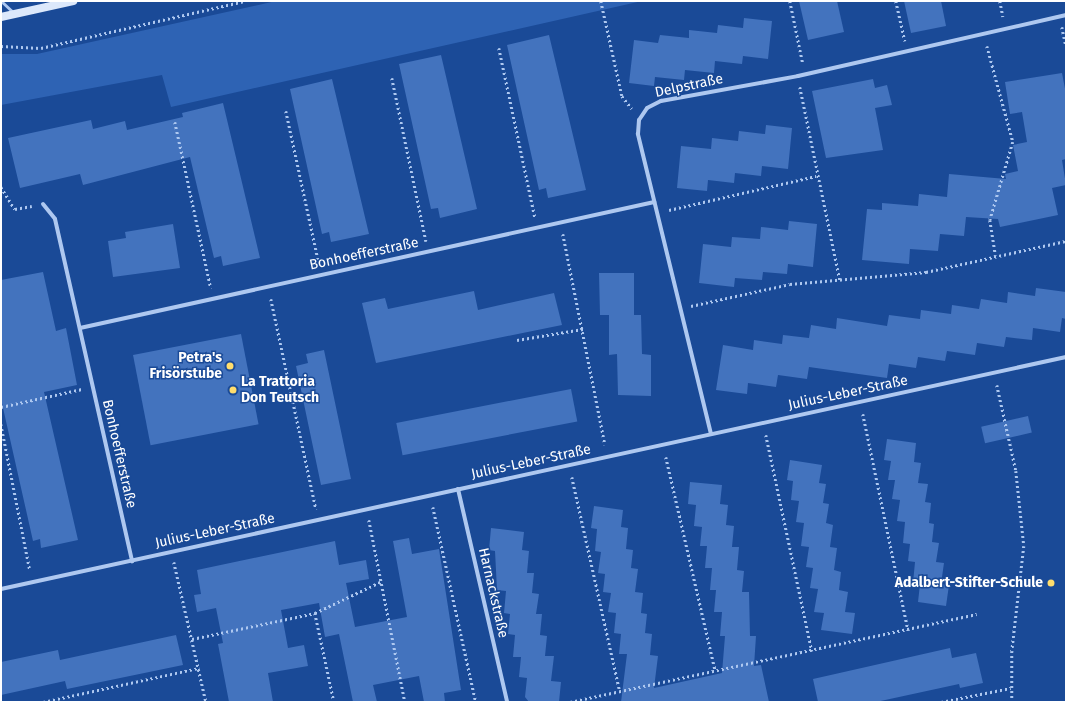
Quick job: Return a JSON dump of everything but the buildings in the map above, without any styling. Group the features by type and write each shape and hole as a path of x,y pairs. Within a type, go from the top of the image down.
{"main road":[{"path":"1,17 73,1"}],"street":[{"name":"Delpstraße","path":"640,120 647,108 661,101 798,76 1066,15"},
{"path":"640,120 638,134 679,308 711,434"},
{"name":"Bonhoefferstraße","path":"80,328 654,202"},
{"name":"Bonhoefferstraße","path":"42,204 55,219 132,561"},
{"name":"Julius-Leber-Straße","path":"1,589 1066,357"},
{"name":"Harnackstraße","path":"458,489 507,702"}],"lane":[{"path":"1,1 15,14"}],"path":[{"path":"1,46 41,48 245,1"},
{"path":"601,1 622,96 640,120"},
{"path":"790,1 805,74"},
{"path":"896,1 907,51"},
{"path":"1000,1 1005,29"},
{"path":"1059,17 1066,46"},
{"path":"984,34 1012,142 990,220 996,256"},
{"path":"499,48 538,227"},
{"path":"798,76 816,176 840,280"},
{"path":"392,78 428,251"},
{"path":"286,111 322,275"},
{"path":"175,122 213,298"},
{"path":"656,213 816,176"},
{"path":"1,187 14,209 42,204"},
{"path":"560,222 583,329 607,457"},
{"path":"679,308 790,284 910,274 1066,241"},
{"path":"268,286 319,520"},
{"path":"517,340 583,329"},
{"path":"994,372 1016,471 1024,546 1011,688 1012,702"},
{"path":"1,407 92,387"},
{"path":"861,402 908,630"},
{"path":"764,423 812,651"},
{"path":"1,424 33,582"},
{"path":"664,444 715,670"},
{"path":"569,465 620,691"},
{"path":"430,496 476,702"},
{"path":"367,509 405,702"},
{"path":"172,552 206,702"},
{"path":"192,639 316,613 382,581"},
{"path":"316,613 334,702"},
{"path":"570,702 978,614"},
{"path":"43,702 198,668"},
{"path":"941,702 1011,688"}],"shaded area":[{"path":"276,1 642,1 171,107 162,75 1,105 1,54 37,54"}],"place":[{"name":"Petra's Frisörstube","path":"230,366"},
{"name":"La Trattoria Don Teutsch","path":"233,390"},
{"name":"Adalbert-Stifter-Schule","path":"1051,583"}]}
